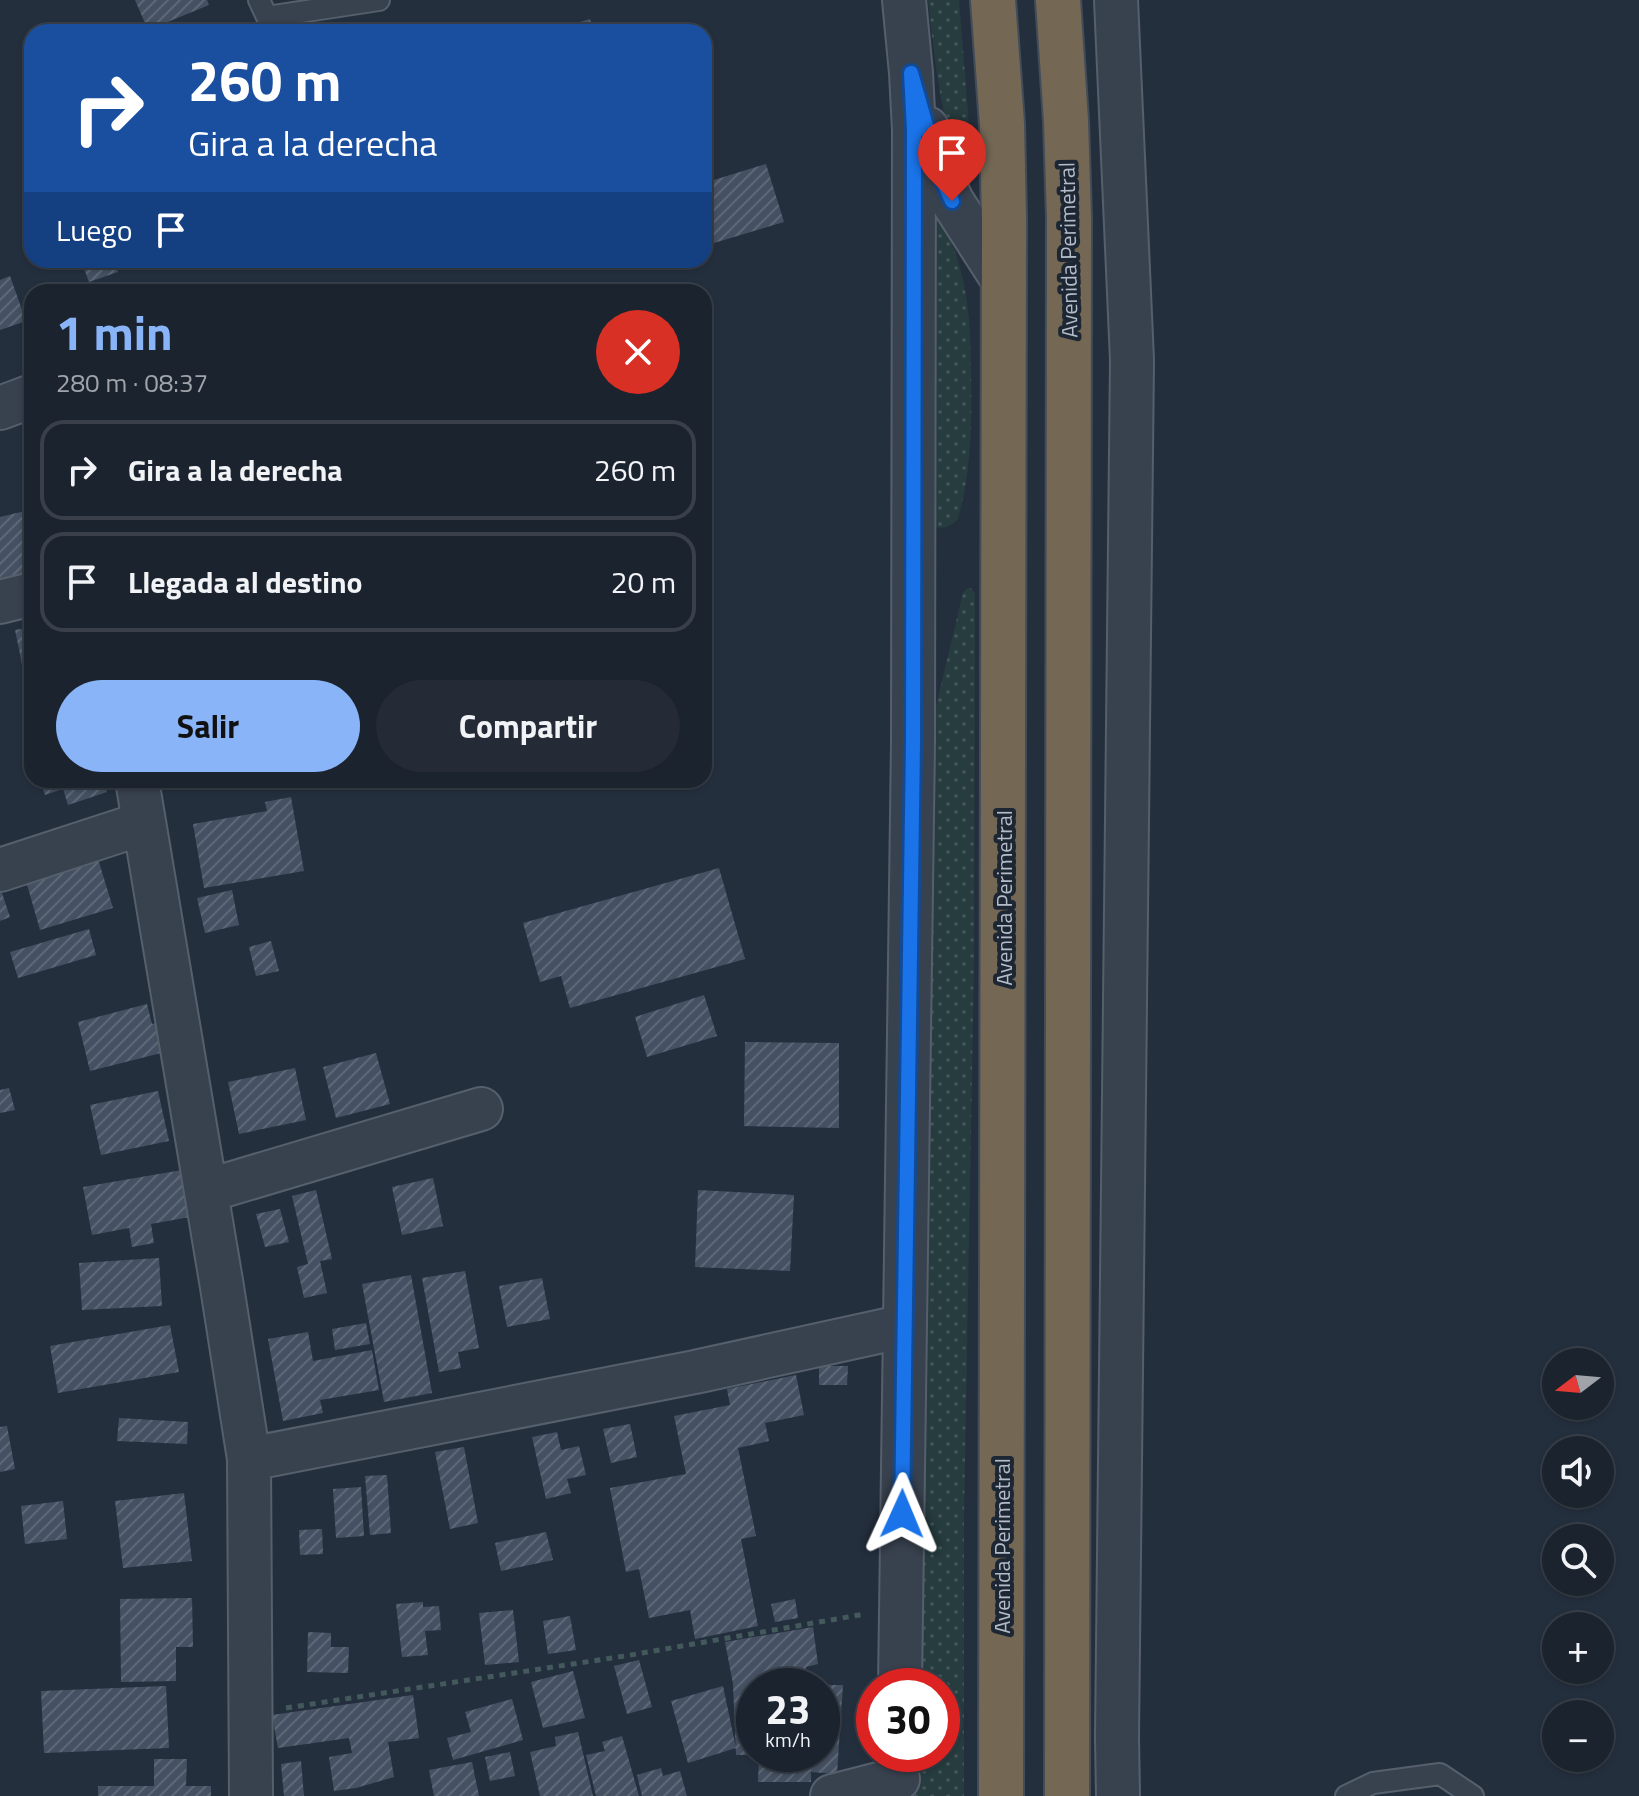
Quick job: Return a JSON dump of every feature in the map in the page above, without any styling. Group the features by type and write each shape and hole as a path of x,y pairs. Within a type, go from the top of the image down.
{"highway":[{"name":"Avenida Perimetral","path":"993,0 1002,124 1004,282 1001,1796"},
{"name":"Avenida Perimetral","path":"1058,0 1069,218 1067,1796"}],"street":[{"path":"900,1668 913,743 914,130 904,0"},
{"path":"1116,0 1132,360 1118,1796"},
{"path":"911,73 939,172 952,201 1004,282"},
{"path":"0,408 24,399"},
{"path":"0,602 24,596"},
{"path":"138,788 249,1459 251,1796"},
{"path":"0,870 144,823"},
{"path":"206,1191 481,1109"},
{"path":"249,1459 695,1372 905,1326"},
{"path":"832,1796 898,1776"}],"lane":[{"path":"259,0 267,17 367,1"},
{"path":"1346,1796 1373,1783 1440,1774 1473,1796"}],"path":[{"path":"251,1714 625,1656 901,1608"}],"green space":[{"path":"928,0 959,0 971,150 971,158 967,162 958,153 944,113"},
{"path":"931,207 953,247 960,268 968,311 971,356 971,431 966,484 958,519 950,526 941,528 934,527"},
{"path":"971,588 975,594 974,961 964,1515 964,1796 911,1796 911,1772 960,1772 960,1668 911,1668 932,723 963,593"}],"building":[{"path":"135,0 207,0 209,5 163,24 145,24"},
{"path":"590,19 592,24 573,24"},
{"path":"766,164 784,222 712,244 712,181"},
{"path":"84,268 116,268 118,272 89,282"},
{"path":"10,276 24,322 0,330 0,280"},
{"path":"24,511 24,580 0,586 0,517"},
{"path":"24,628 23,669 15,630"},
{"path":"43,788 106,788 107,792 68,805 63,789 45,795"},
{"path":"291,797 304,871 204,888 193,824 267,811 265,802"},
{"path":"98,859 113,908 40,930 26,881"},
{"path":"719,868 745,959 570,1008 561,976 540,982 523,923"},
{"path":"0,887 10,917 0,921"},
{"path":"232,890 239,925 205,933 197,898"},
{"path":"89,929 96,955 18,978 10,952"},
{"path":"271,941 279,971 256,976 249,947"},
{"path":"704,995 717,1036 647,1057 635,1017"},
{"path":"147,1004 152,1024 162,1022 169,1051 90,1071 78,1022"},
{"path":"745,1042 839,1043 839,1128 744,1126"},
{"path":"376,1053 390,1104 336,1118 323,1067"},
{"path":"295,1068 306,1120 239,1134 228,1082"},
{"path":"9,1088 15,1110 0,1113 0,1090"},
{"path":"158,1091 169,1141 101,1155 90,1105"},
{"path":"182,1170 190,1217 151,1224 154,1243 132,1247 129,1228 92,1235 83,1187"},
{"path":"433,1178 443,1226 402,1235 392,1187"},
{"path":"316,1190 332,1259 320,1261 327,1293 304,1298 297,1267 308,1264 292,1196"},
{"path":"698,1190 794,1195 790,1271 695,1267"},
{"path":"280,1209 289,1242 265,1247 256,1214"},
{"path":"159,1258 162,1306 82,1310 79,1263"},
{"path":"465,1271 479,1348 458,1352 461,1368 439,1372 422,1278"},
{"path":"411,1275 432,1393 384,1402 362,1284"},
{"path":"542,1278 550,1319 507,1327 499,1286"},
{"path":"366,1323 370,1344 335,1350 332,1329"},
{"path":"170,1325 179,1372 58,1393 50,1346"},
{"path":"308,1332 313,1361 372,1350 379,1390 320,1400 323,1413 283,1421 268,1339"},
{"path":"819,1366 848,1366 847,1385 819,1385"},
{"path":"796,1375 804,1415 765,1423 769,1441 738,1448 756,1536 741,1539 758,1626 695,1639 690,1610 649,1618 639,1569 626,1572 610,1488 686,1474 674,1416 730,1405 727,1389"},
{"path":"119,1418 188,1422 187,1444 117,1441"},
{"path":"630,1424 637,1457 611,1463 603,1429"},
{"path":"7,1426 15,1469 0,1472 0,1427"},
{"path":"557,1432 561,1450 579,1446 586,1475 567,1479 571,1493 546,1499 532,1437"},
{"path":"464,1447 478,1523 450,1529 435,1452"},
{"path":"387,1475 391,1533 370,1535 365,1476"},
{"path":"361,1487 364,1536 336,1538 333,1489"},
{"path":"184,1493 192,1561 123,1568 115,1501"},
{"path":"63,1501 67,1539 25,1544 21,1506"},
{"path":"322,1529 323,1554 300,1555 299,1530"},
{"path":"546,1532 553,1560 501,1571 495,1543"},
{"path":"192,1598 193,1647 176,1647 176,1681 121,1682 120,1599"},
{"path":"795,1599 798,1618 775,1622 771,1604"},
{"path":"423,1602 423,1607 439,1606 441,1630 425,1631 428,1655 402,1657 396,1604"},
{"path":"513,1610 519,1662 485,1665 479,1613"},
{"path":"570,1616 576,1650 548,1654 543,1621"},
{"path":"813,1627 818,1664 806,1668 736,1668 736,1755 733,1684 725,1642"},
{"path":"308,1632 331,1633 331,1647 349,1647 348,1673 307,1672"},
{"path":"639,1660 652,1707 627,1714 614,1666"},
{"path":"573,1671 585,1718 543,1728 531,1682"},
{"path":"840,1685 843,1685 840,1730"},
{"path":"166,1686 169,1748 44,1753 41,1691"},
{"path":"723,1686 736,1748 688,1763 671,1701"},
{"path":"413,1695 419,1738 388,1742 394,1777 334,1791 329,1757 352,1753 349,1738 278,1748 272,1715"},
{"path":"512,1699 523,1740 453,1760 447,1738 471,1732 465,1712"},
{"path":"578,1732 593,1796 540,1796 530,1752 556,1746 555,1737"},
{"path":"622,1736 639,1796 596,1796 586,1755 605,1751 602,1742"},
{"path":"510,1752 515,1776 490,1781 485,1757"},
{"path":"154,1759 187,1759 186,1786 211,1786 211,1796 98,1796 98,1786 154,1786"},
{"path":"301,1761 304,1796 284,1796 281,1764"},
{"path":"472,1762 479,1796 434,1796 429,1770"},
{"path":"661,1768 663,1776 680,1771 687,1796 642,1796 637,1775"},
{"path":"758,1772 811,1772 811,1782 758,1782"}],"route":[{"path":"902,1514 913,743 914,130 911,73 939,172 952,201"}]}
